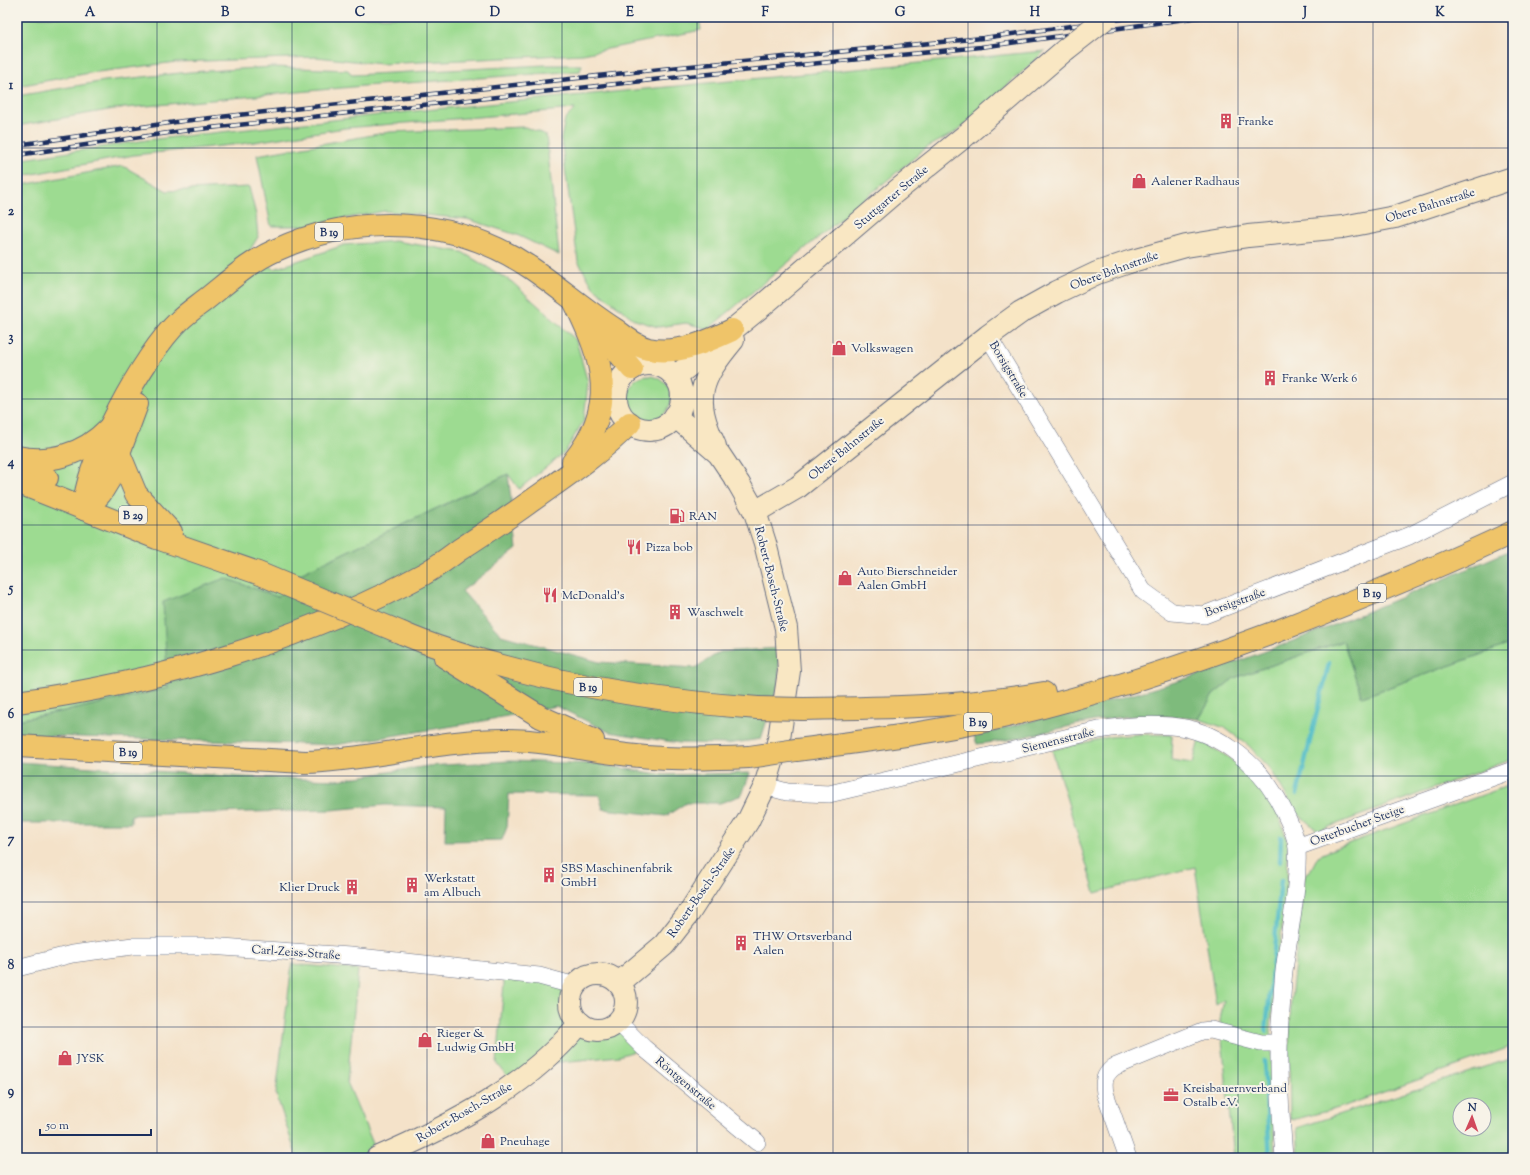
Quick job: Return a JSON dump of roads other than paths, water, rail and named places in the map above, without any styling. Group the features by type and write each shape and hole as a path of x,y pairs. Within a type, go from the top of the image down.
{"highway":[{"name":"B 19","path":"88,503 96,459 114,422 157,345 175,325 239,271 275,250 317,235 335,231 369,226 393,225 419,226 470,237 513,257 532,269 575,302 595,346 600,367 602,401 598,421 586,446 546,491"},
{"name":"B 19","path":"88,503 109,480 136,404 158,361 187,320 205,300"},
{"path":"575,302 630,340 646,348 660,351 686,348 732,330"},
{"path":"575,302 632,369"},
{"path":"17,457 30,460 45,460 72,453 102,435 114,422"},
{"name":"B 19","path":"17,691 90,687 126,683 260,645 332,618 423,574 546,491 615,439 630,423"},
{"name":"B 19","path":"119,453 136,494 170,532 258,573 423,642 472,658 586,687 698,704 758,708 803,709 920,707 1024,697 1156,673"},
{"name":"B 29","path":"17,465 88,503 170,532"},
{"name":"B 19","path":"17,482 88,503 157,538 258,573"},
{"name":"B 19","path":"17,746 304,762 342,760 445,743 508,740 552,742 612,753 695,760 749,757 902,736 992,719 1086,696 1230,649 1324,613 1423,572 1513,532"},
{"name":"B 19","path":"423,642 470,674 541,717 569,731 607,746 646,757"},
{"path":"17,702 126,683"}],"street":[{"name":"Stuttgarter Straße","path":"675,377 763,305 1065,50 1107,17"},
{"name":"Obere Bahnstraße","path":"755,512 798,487 988,336 1021,312 1057,292 1097,273 1132,261 1194,244 1248,236 1342,227 1395,217 1513,178"},
{"path":"719,454 703,418 701,407 703,387 706,377 715,363 763,305"},
{"name":"Borsigstraße","path":"988,336 1143,591 1172,612 1204,615 1409,536 1513,483"},
{"path":"654,364 662,367 675,377 681,389 682,396 679,410 676,416 664,426 649,429 639,428 630,423 620,411 616,396 621,381 632,369 639,366 654,364"},
{"name":"Robert-Bosch-Straße","path":"619,984 664,945 689,913 748,821 765,786 779,739 789,671 786,628 765,543 755,512 719,454 676,416"},
{"name":"Siemensstraße","path":"765,786 787,792 829,794 1099,730 1134,725 1172,726 1199,732 1223,744 1247,760 1268,784 1285,812 1297,847"},
{"name":"Osterbucher Steige","path":"1284,1158 1279,1043 1284,972 1294,899 1297,847 1513,770"},
{"name":"Carl-Zeiss-Straße","path":"17,968 72,954 133,946 209,946 350,956 525,974 539,976 576,986"},
{"path":"597,974 609,976 619,984 625,992 626,1003 624,1014 618,1022 608,1028 598,1030 587,1028 573,1015 570,1005 571,995 576,986 584,978 597,974"},
{"name":"Röntgenstraße","path":"618,1022 644,1048 757,1142"},
{"name":"Robert-Bosch-Straße","path":"377,1158 425,1137 494,1097 541,1064 563,1044 580,1023"},
{"path":"1128,1158 1103,1083 1106,1074 1114,1067 1202,1031 1211,1030 1261,1043 1279,1043"}],"waterway":[{"path":"1297,794 1329,663"},
{"path":"1280,861 1281,837"},
{"path":"1266,1031 1281,880"},
{"path":"1264,1061 1270,1158"}],"railway":[{"path":"17,145 183,121 680,67 983,38 1136,17"},
{"path":"17,155 182,131 680,77 981,47 1200,17"}],"place":[{"name":"Franke","path":"1226,121"},
{"name":"Aalener Radhaus","path":"1139,181"},
{"name":"Volkswagen","path":"839,348"},
{"name":"Franke Werk 6","path":"1270,378"},
{"name":"RAN","path":"677,516"},
{"name":"Pizza bob","path":"634,547"},
{"name":"Auto Bierschneider Aalen GmbH","path":"845,578"},
{"name":"McDonald's","path":"550,595"},
{"name":"Waschwelt","path":"675,612"},
{"name":"SBS Maschinenfabrik GmbH","path":"549,875"},
{"name":"Werkstatt am Albuch","path":"412,885"},
{"name":"Klier Druck","path":"352,887"},
{"name":"THW Ortsverband Aalen","path":"741,943"},
{"name":"Rieger & Ludwig GmbH","path":"425,1040"},
{"name":"JYSK","path":"65,1058"},
{"name":"Kreisbauernverband Ostalb e.V.","path":"1171,1095"},
{"name":"Pneuhage","path":"488,1141"}]}
